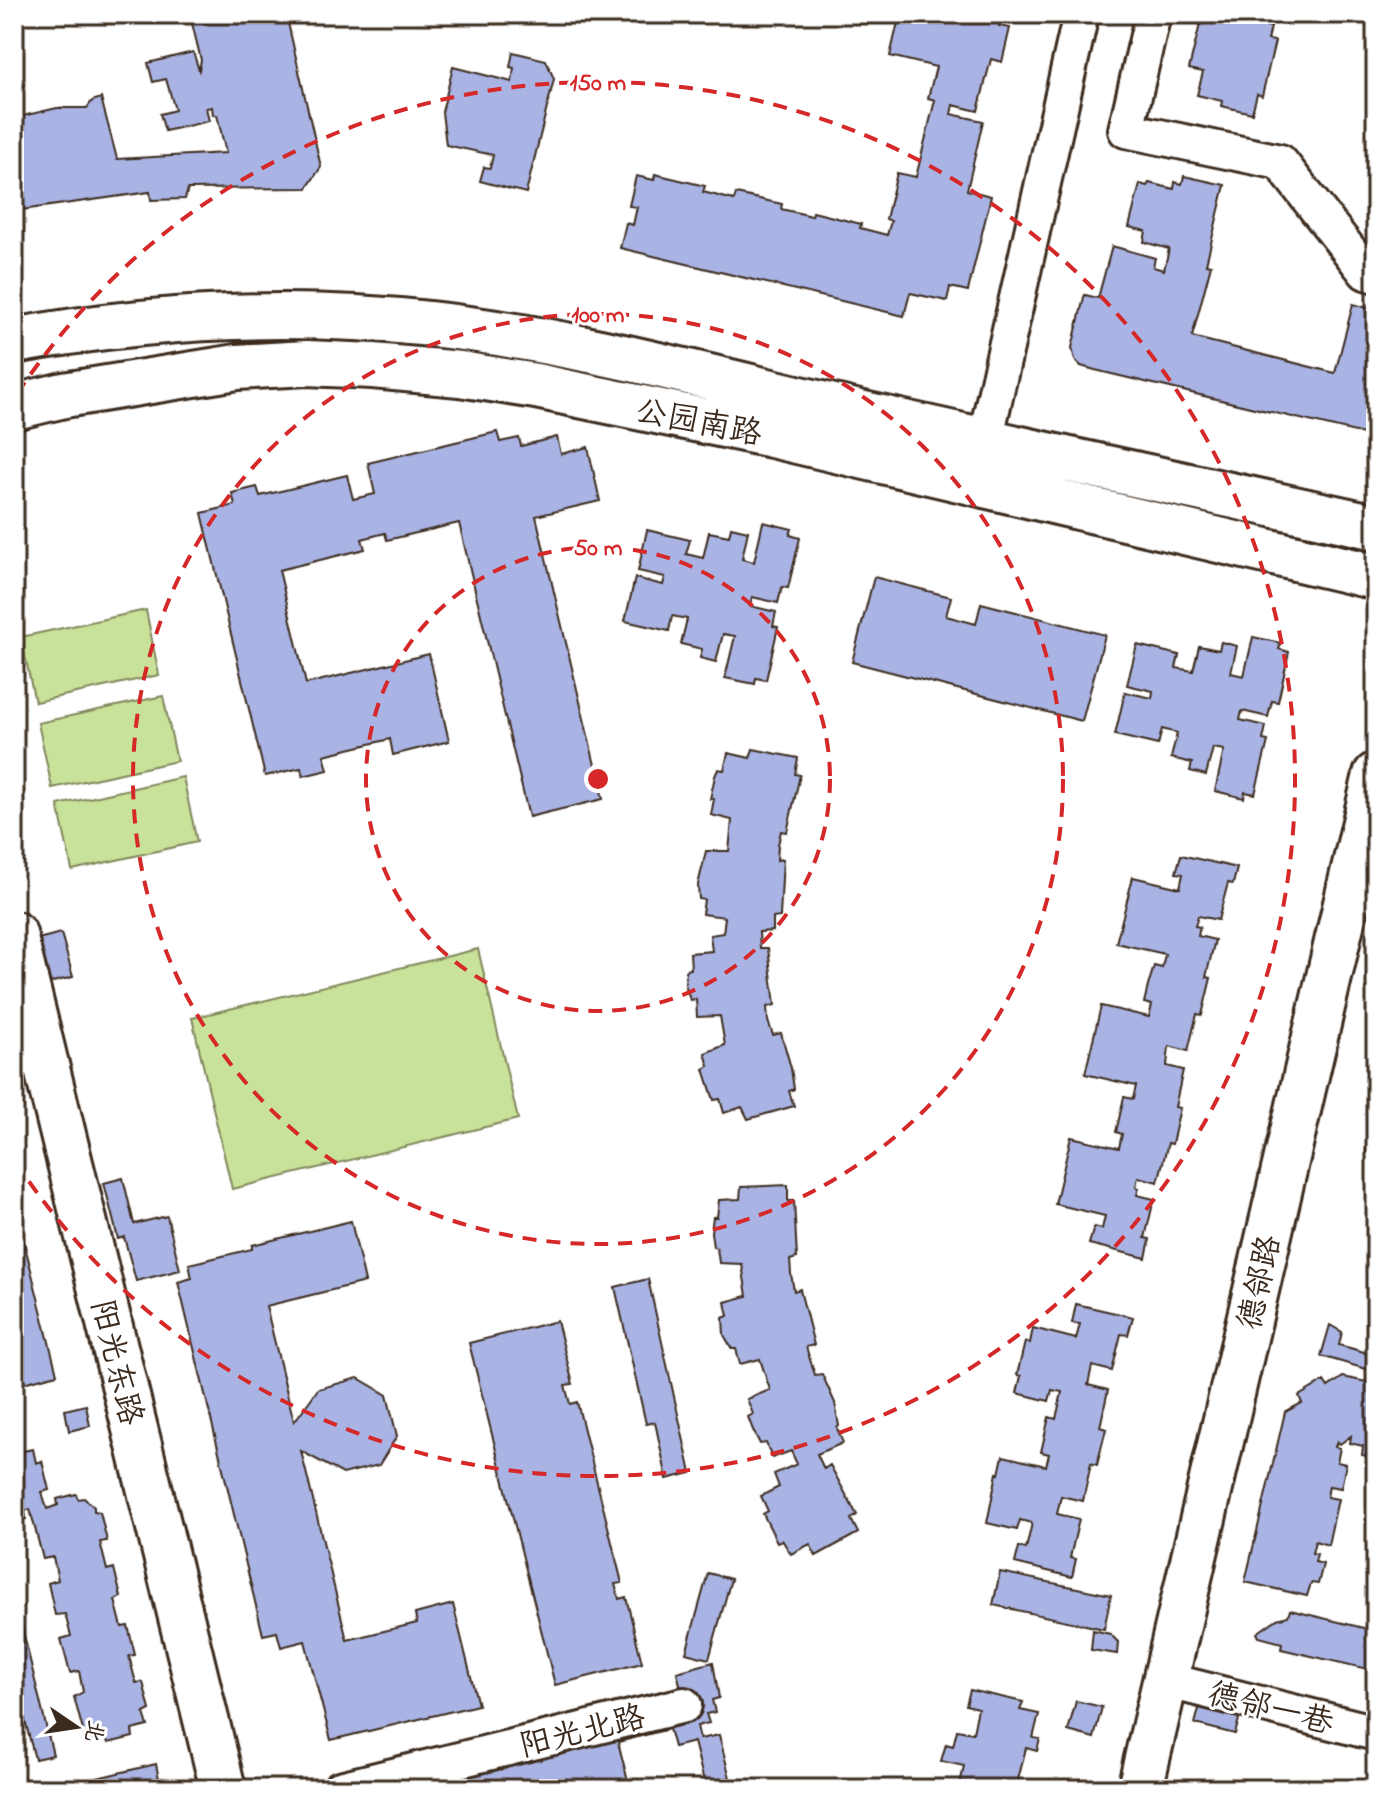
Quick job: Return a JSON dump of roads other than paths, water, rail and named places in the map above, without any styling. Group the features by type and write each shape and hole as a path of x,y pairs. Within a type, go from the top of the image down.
{"main road":[{"name":"公园南路","path":"14,341 121,325 244,317 374,319 432,324 580,349 1376,527"},
{"name":"公园南路","path":"14,407 64,395 237,367 307,363 460,374 536,386 772,435 1376,577"},
{"name":"德邻路","path":"1140,1789 1376,775"},
{"name":"阳光东路","path":"14,934 223,1789"}],"street":[{"path":"977,483 1081,14"},
{"path":"1153,14 1126,130 1280,162 1366,272 1376,275"},
{"name":"德邻一巷","path":"1165,1680 1376,1733"},
{"name":"阳光北路","path":"340,1789 684,1705"}]}
